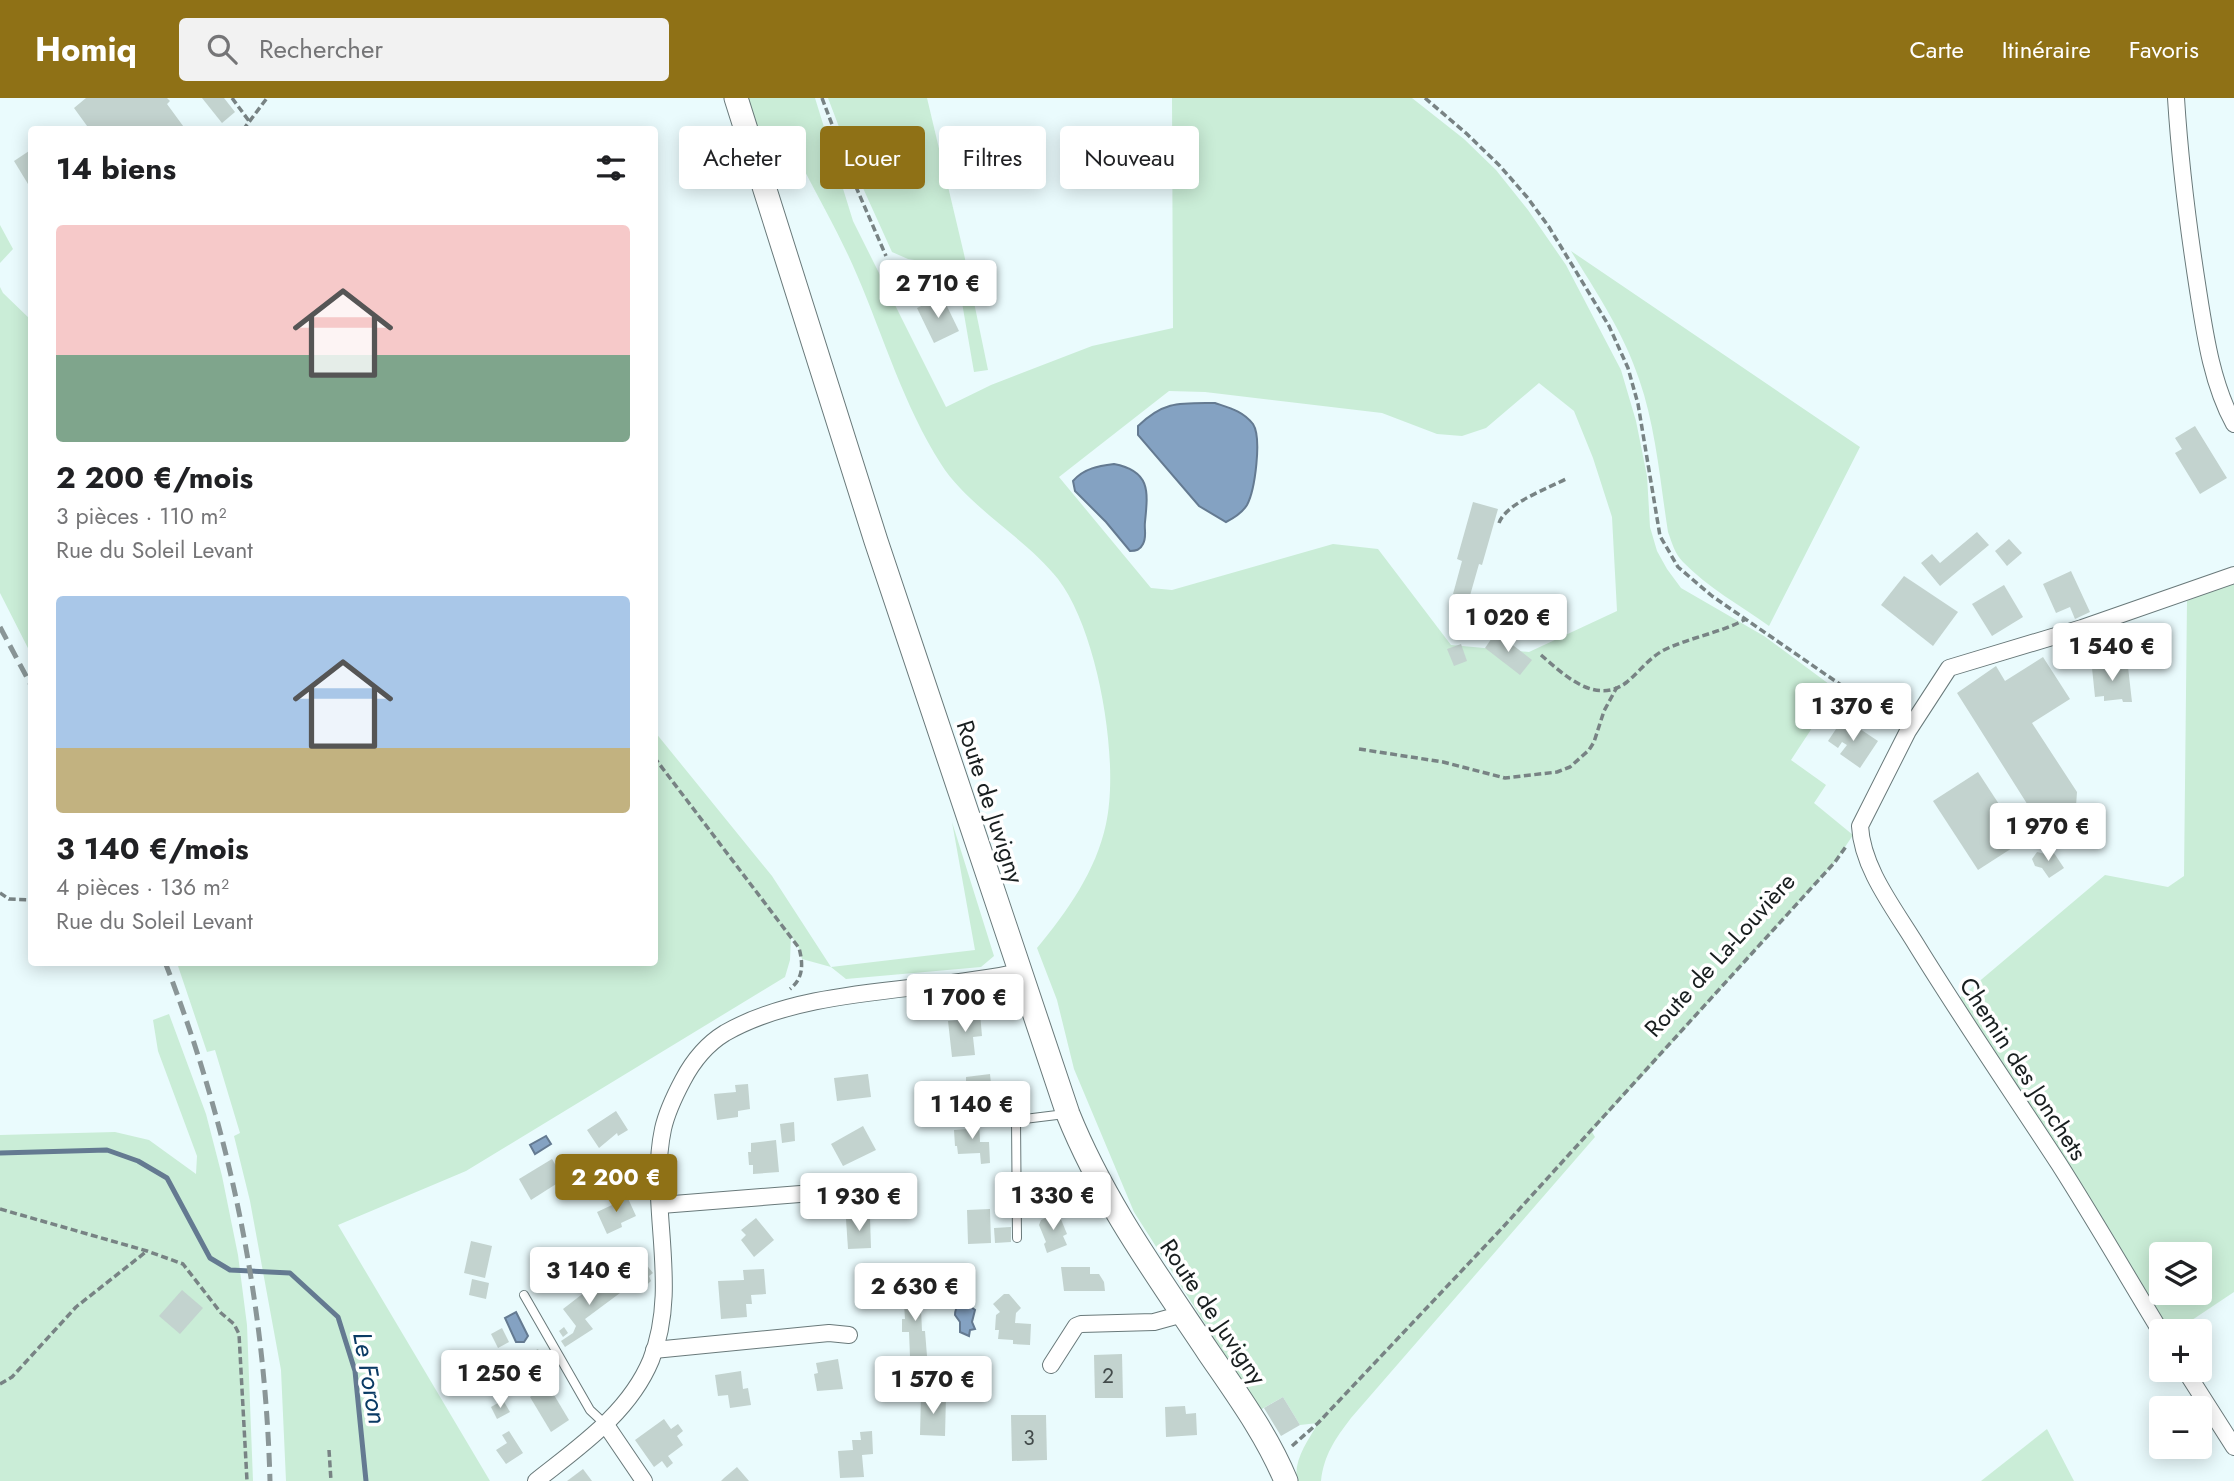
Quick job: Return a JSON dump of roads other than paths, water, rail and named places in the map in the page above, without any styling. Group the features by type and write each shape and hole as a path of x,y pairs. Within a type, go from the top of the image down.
{"street":[{"name":"Route de Juvigny","path":"736,98 876,541 1068,1114 1103,1191 1252,1417 1281,1470"},
{"path":"2176,98 2192,252 2203,319 2222,396 2234,424"},
{"name":"Chemin des Jonchets","path":"2153,1319 2060,1165 1976,1041 1905,927 1871,867 1864,850 1860,826 1908,731 1950,668 2082,628 2234,575"},
{"path":"536,1481 606,1424 634,1390 654,1350 664,1301 661,1144 667,1114 693,1063 713,1041 765,1016 815,1002 1019,972"},
{"path":"661,1205 902,1186"},
{"path":"1051,1365 1076,1326 1081,1324 1154,1322 1184,1314"},
{"path":"654,1350 829,1334 849,1335"},
{"path":"2193,1382 2234,1447"},
{"path":"606,1424 644,1481"}],"lane":[{"path":"1017,1238 1016,1120 1068,1114"},
{"path":"524,1295 590,1410 606,1424"}],"water":[{"path":"1215,403 1245,416 1253,424 1257,440 1255,476 1250,498 1243,510 1226,522 1199,506 1138,435 1138,426 1164,408 1182,404"},
{"path":"1114,464 1135,472 1144,484 1147,501 1145,539 1142,546 1136,550 1130,551 1075,491 1073,481 1082,473"},
{"path":"546,1136 551,1144 535,1154 530,1145"},
{"path":"967,1304 975,1310 972,1322 975,1329 970,1330 969,1336 960,1332 960,1322 955,1315 958,1306"},
{"path":"516,1312 528,1336 524,1342 516,1342 505,1318"}],"waterway":[{"name":"Le Foron","path":"0,1153 107,1150 138,1161 167,1178 210,1258 230,1270 290,1273 338,1317 355,1371 366,1481"}],"railway":[{"path":"0,627 28,680"},
{"path":"166,966 208,1088 240,1217 261,1348 270,1481"}]}
